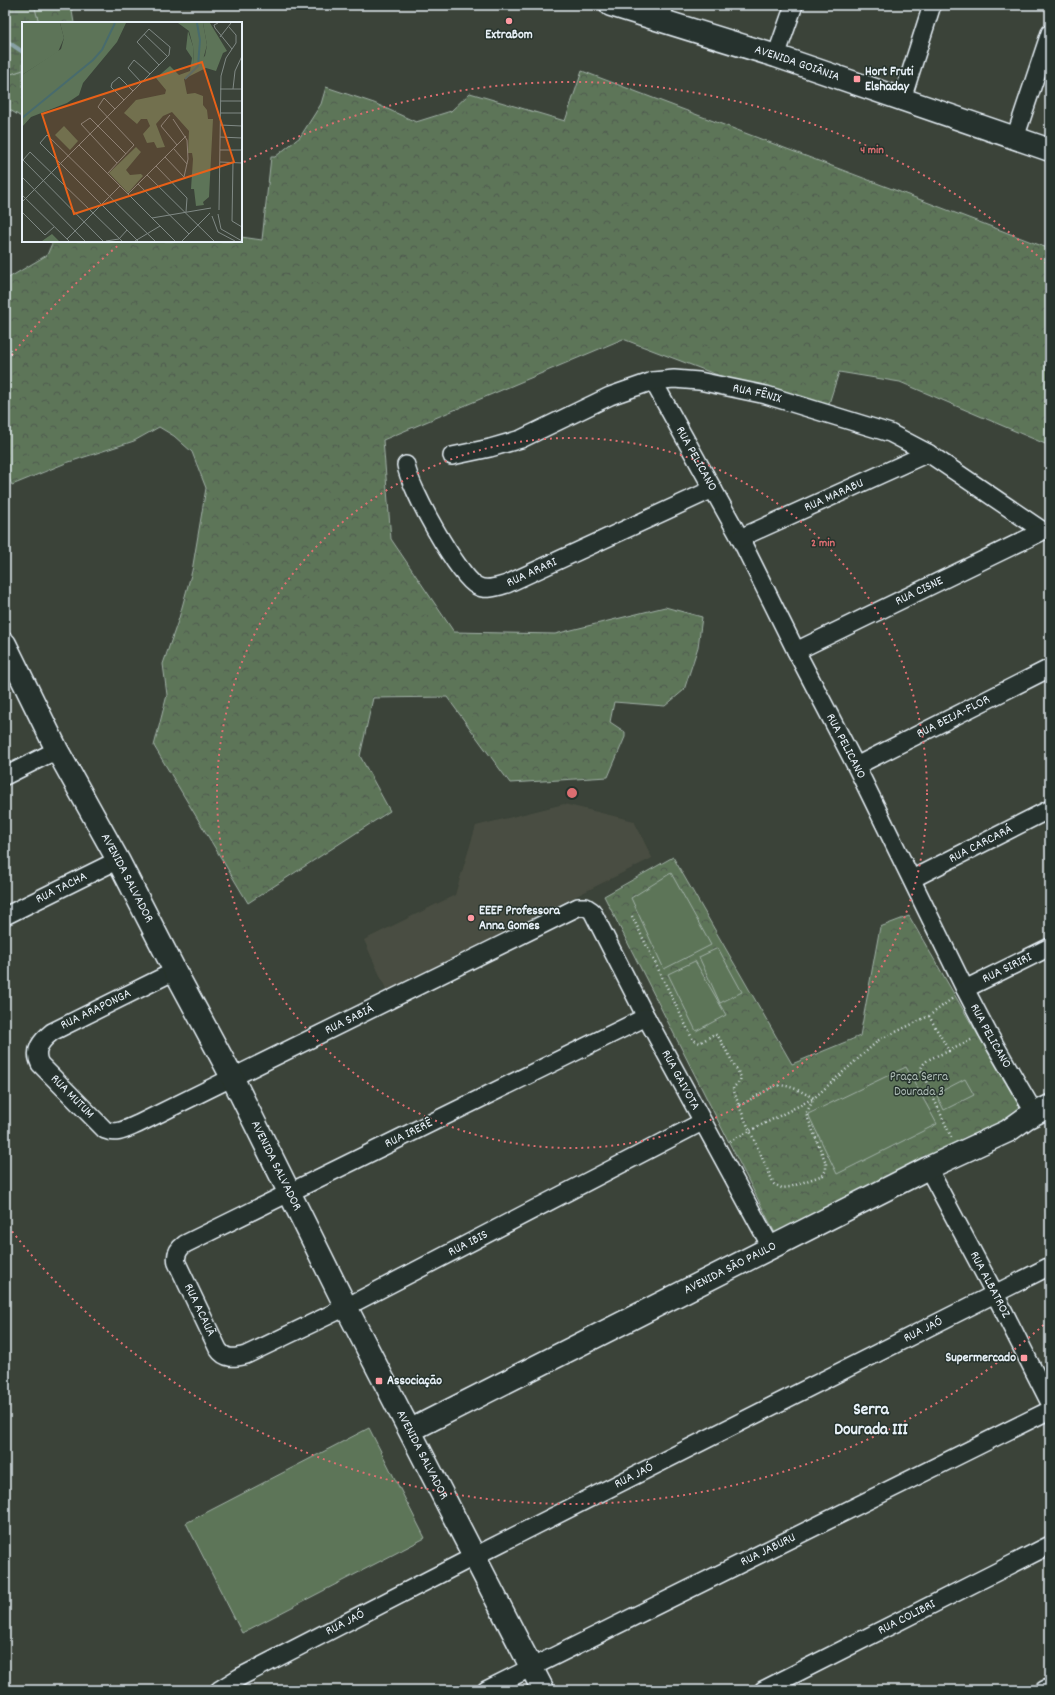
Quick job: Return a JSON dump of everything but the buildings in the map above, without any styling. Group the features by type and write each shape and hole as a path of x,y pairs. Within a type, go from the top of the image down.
{"street":[{"name":"AVENIDA GOIÂNIA","path":"611,5 662,13 776,56 1050,150"},
{"path":"776,56 794,5"},
{"path":"902,99 932,5"},
{"path":"1015,138 1050,33"},
{"name":"RUA FÊNIX","path":"452,456 490,448 521,438 610,396 653,381 674,379 699,381 766,395 890,433 928,453 1043,531"},
{"name":"RUA PELICANO","path":"653,381 740,538 796,651 856,766 988,1033 1043,1110"},
{"name":"RUA MARABU","path":"740,538 928,453"},
{"name":"RUA ARARI","path":"406,465 422,506 454,559 467,579 477,586 485,588 507,584 713,489"},
{"name":"RUA CISNE","path":"796,651 1043,531"},
{"name":"AVENIDA SALVADOR","path":"5,644 57,750 118,860 232,1077 346,1307 411,1430 543,1690"},
{"name":"RUA BEIJA-FLOR","path":"856,766 1050,668"},
{"path":"5,776 57,750"},
{"name":"RUA CARCARÁ","path":"912,879 1050,809"},
{"name":"RUA TACHA","path":"5,916 118,860"},
{"name":"RUA SABIÁ","path":"105,1130 115,1132 122,1131 578,907 586,907 592,911"},
{"name":"RUA GAIVOTA","path":"592,911 646,1017 771,1247"},
{"name":"RUA SIRIRI","path":"965,989 1050,947"},
{"name":"RUA ARAPONGA","path":"40,1064 37,1052 39,1045 52,1032 175,971"},
{"name":"RUA IRERÊ","path":"176,1255 182,1247 199,1236 290,1193 646,1017"},
{"name":"RUA MUTUM","path":"40,1064 105,1130"},
{"name":"AVENIDA SÃO PAULO","path":"411,1430 928,1168 1008,1131 1043,1110"},
{"name":"RUA IBIS","path":"232,1358 246,1355 346,1307 702,1122"},
{"name":"RUA ALBATROZ","path":"928,1168 995,1294 1050,1403"},
{"name":"RUA ACAUÃ","path":"176,1255 177,1263 218,1349 221,1353 232,1358"},
{"name":"RUA JAÓ","path":"219,1690 240,1677 475,1556 1050,1266"},
{"name":"RUA JABURU","path":"486,1690 1050,1410"},
{"name":"RUA COLIBRI","path":"763,1690 1050,1545"},
{"path":"1044,1690 1050,1687"}],"path":[{"path":"632,916 693,1040 700,1043 714,1034 718,1036 741,1077 740,1082 735,1084 733,1088 739,1106 774,1184 778,1187 790,1187 823,1175 826,1170 826,1163 806,1114 814,1098"},
{"path":"717,1148 814,1098 879,1040 929,1016 965,989"},
{"path":"929,1016 949,1051"},
{"path":"959,1154 921,1070 922,1065 988,1033"},
{"path":"739,1106 774,1086 780,1085 790,1087 814,1098"}],"shaded area":[{"name":"EEEF Professora Anna Gomes","path":"564,804 634,821 652,858 387,991 364,940 455,895 476,826"}],"green space":[{"path":"5,5 34,5 39,22 22,22 22,70 5,76"},
{"path":"34,5 71,5 74,22 39,22"},
{"path":"22,70 22,117 5,107 5,76"},
{"path":"582,71 1050,249 1050,446 900,382 839,372 825,416 623,339 383,440 391,539 454,632 555,634 665,607 702,617 698,647 684,690 665,706 614,702 610,722 625,732 625,737 608,777 510,783 447,697 373,698 360,756 390,811 248,903 154,746 167,695 163,664 179,618 192,571 206,488 192,452 174,436 159,427 134,441 66,463 12,485 5,470 5,280 47,255 53,242 242,242 242,237 262,240 271,157 275,157 300,137 321,104 326,87 374,103 416,122 451,111 470,93 565,121"},
{"name":"Praça Serra Dourada 3","path":"673,857 792,1064 860,1036 880,927 909,916 1026,1118 775,1233 604,896"},
{"path":"671,873 711,945 664,969 631,898"},
{"path":"718,948 742,992 720,1003 699,957"},
{"path":"695,961 726,1015 696,1031 668,974"},
{"path":"906,1067 937,1124 837,1174 808,1114"},
{"path":"965,1079 974,1095 944,1110 936,1094"},
{"path":"369,1428 425,1538 242,1633 186,1523"}],"waterway":[{"path":"5,40 22,51"}],"place":[{"name":"ExtraBom","path":"509,21"},
{"name":"Hort Fruti Elshaday","path":"857,79"},
{"name":"EEEF Professora Anna Gomes","path":"471,918"},
{"name":"Supermercado","path":"1024,1358"},
{"name":"Associação","path":"379,1381"}],"district":[{"name":"Serra Dourada III","path":"871,1421"}]}
